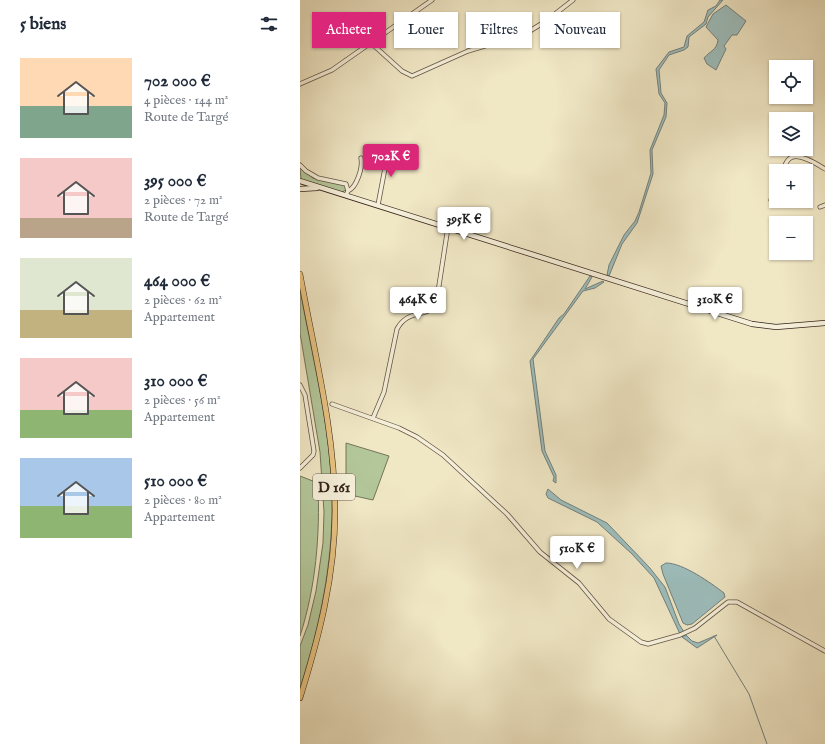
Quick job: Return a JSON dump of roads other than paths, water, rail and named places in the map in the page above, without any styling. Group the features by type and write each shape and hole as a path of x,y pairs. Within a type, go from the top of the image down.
{"main road":[{"name":"D 161","path":"300,274 330,439 334,468 335,511 333,559 328,593 316,649 300,698"}],"street":[{"path":"386,32 432,0"},
{"path":"377,48 402,71 412,76 468,51 525,34 546,21 573,0"},
{"path":"300,84 332,70 364,48"},
{"path":"378,206 388,147"},
{"path":"786,164 787,161 794,157 807,160 825,169"},
{"path":"347,193 353,188 362,164 361,158"},
{"path":"300,165 318,178 343,182 346,184 347,193"},
{"path":"300,182 347,193 378,206 759,326 782,327 825,323"},
{"path":"300,189 323,188"},
{"path":"820,207 825,205"},
{"path":"374,418 384,392 397,329 401,322 408,316 428,310 436,305 448,227"},
{"path":"300,385 305,395 314,451 300,468"},
{"path":"332,404 374,418 418,437 443,455 507,514 540,552 579,582 609,619 641,642 648,644 680,635 695,628 728,602 738,602 825,650"}],"water":[{"path":"720,0 723,0 708,17 706,24 689,37 688,47 684,50 669,55 659,70 661,93 667,103 666,117 652,150 653,174 637,223 622,244 609,276 607,275 609,265 624,235 635,221 651,173 650,150 664,115 665,103 659,94 656,69 669,52 684,47 687,36 704,22 708,10 716,6"},
{"path":"726,5 746,21 737,35 732,35 724,46 726,49 716,70 707,64 704,58 715,48 718,40 706,27 713,14"},
{"path":"590,276 592,277 585,289 603,281 604,282 595,288 583,291 533,359 545,451 556,475 556,483 553,481 554,477 542,451 530,361"},
{"path":"548,489 561,500 607,523 649,567 665,587 679,624 684,632 680,634 654,578 632,554 597,522 548,498 546,494"},
{"path":"666,563 680,566 696,574 724,593 725,597 692,624 687,625 683,623 663,574 661,566"},
{"path":"686,635 692,641 698,643 717,635 697,648 682,637"}],"waterway":[{"path":"714,636 749,694 767,744"}]}
